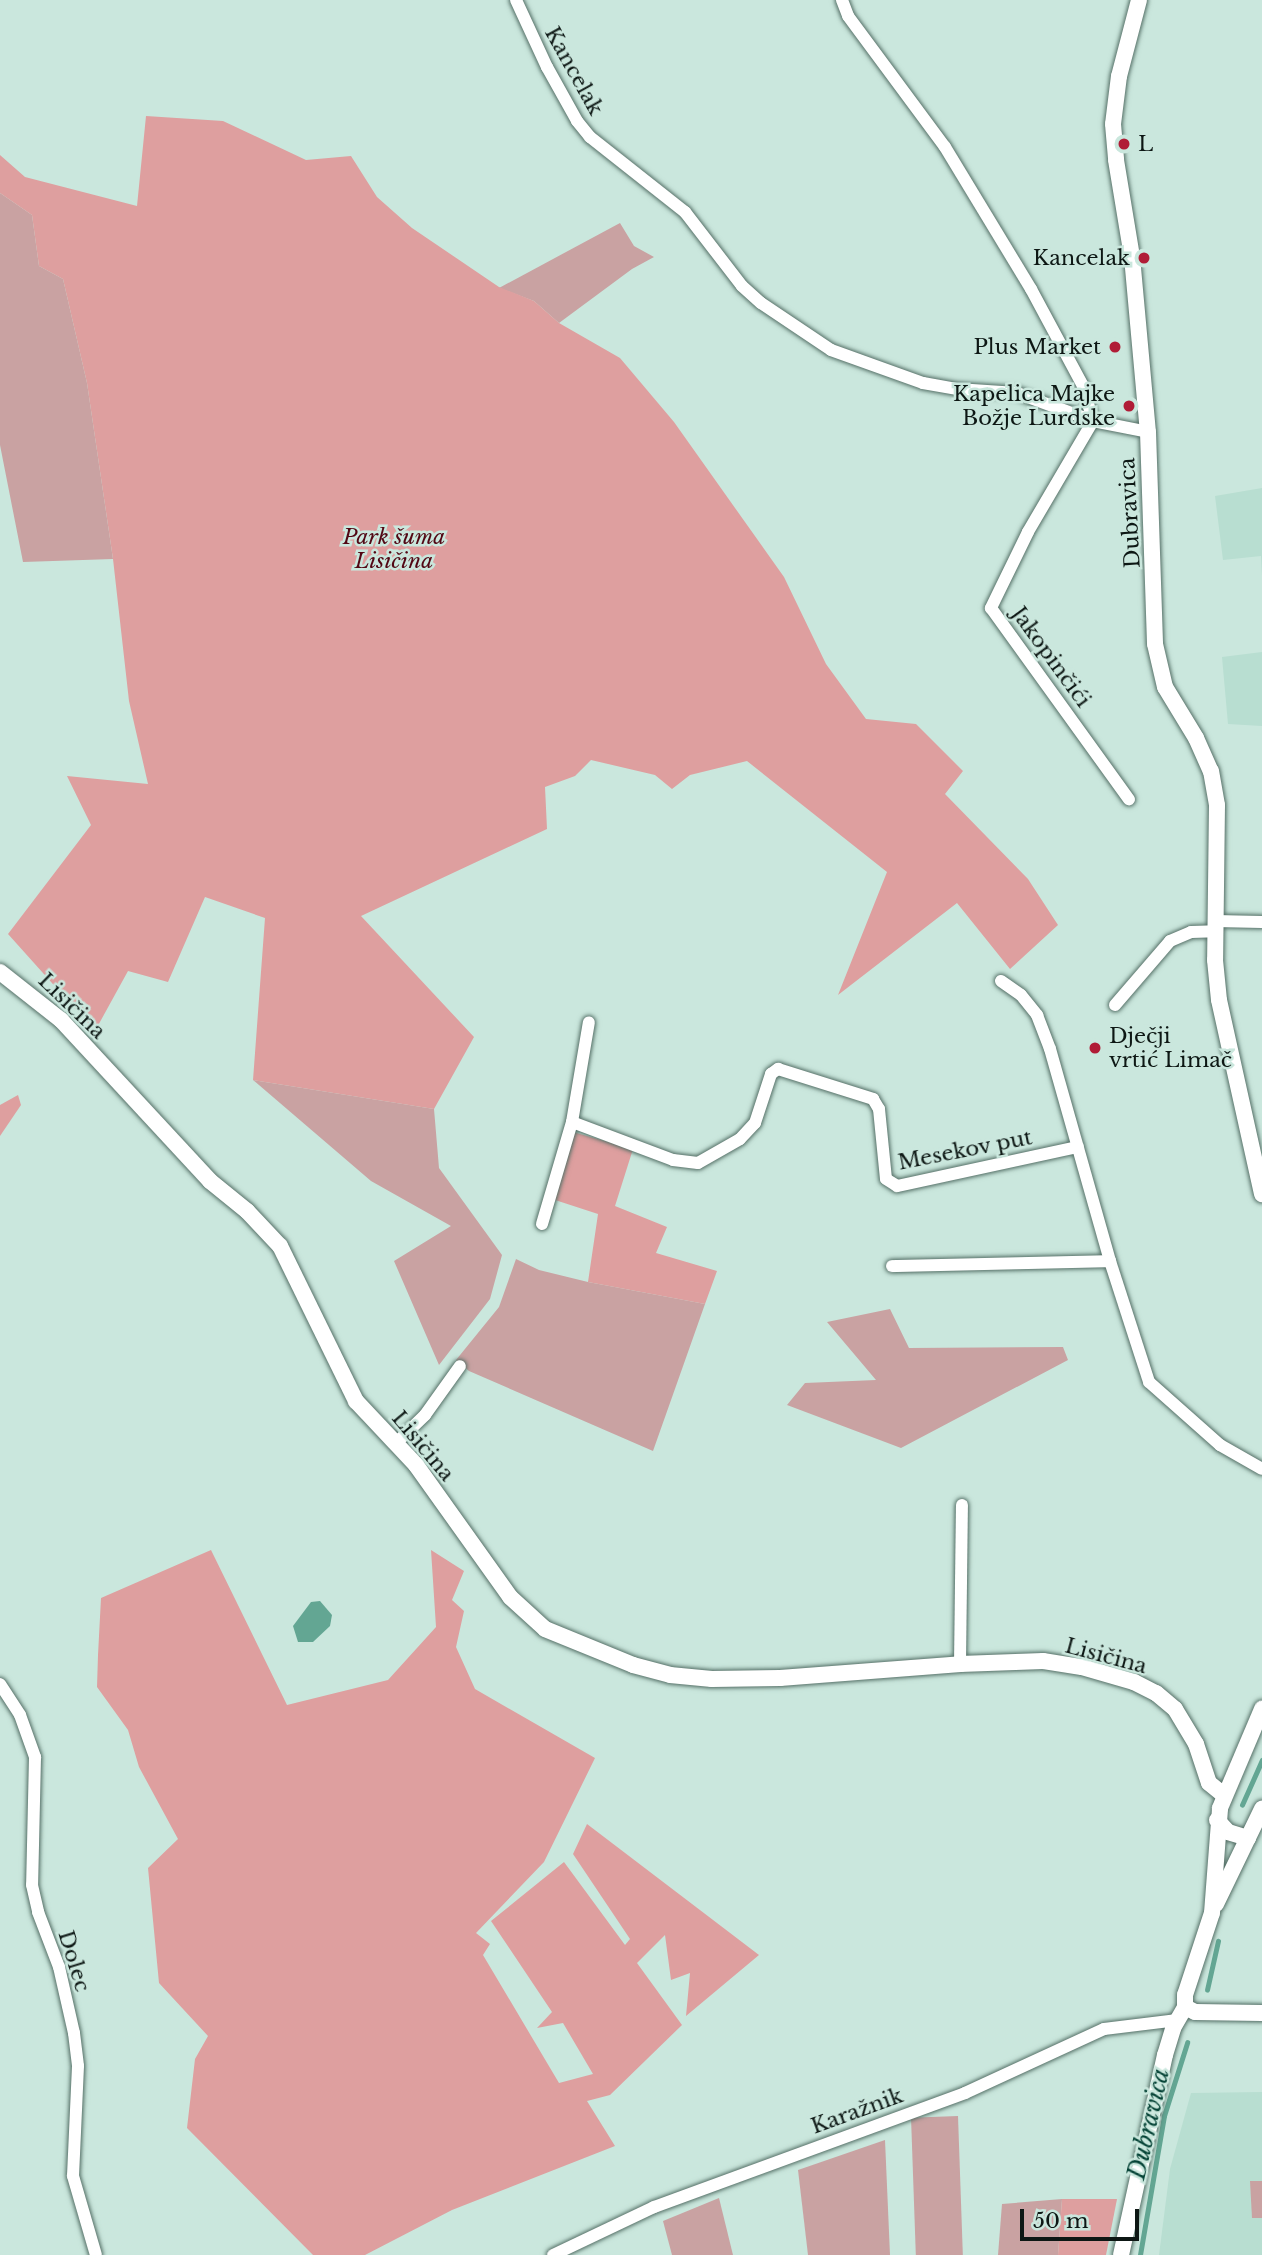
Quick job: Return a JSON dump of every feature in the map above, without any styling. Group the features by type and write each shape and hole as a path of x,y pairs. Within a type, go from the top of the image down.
{"street":[{"name":"Kancelak","path":"516,0 547,67 577,121 590,137 685,212 742,286 761,303 831,350 923,383 957,389 1017,393 1093,421 1148,432"},
{"path":"842,0 848,16 945,147 1031,289 1083,386 1093,421"},
{"name":"Dubravica","path":"1139,0 1119,76 1114,124 1116,160 1132,257 1148,432 1157,663 1165,687 1196,738 1211,771 1217,805 1215,926 1219,1000 1262,1194"},
{"name":"Jakopinčići","path":"1093,421 1028,532 991,608 1129,799"},
{"path":"1115,1006 1170,941 1215,926 1262,922"},
{"name":"Lisičina","path":"0,972 61,1020 210,1181 247,1211 280,1246 356,1401 416,1465 510,1597 529,1618 545,1629 592,1649 670,1675 712,1679 779,1678 960,1664 1043,1661 1082,1667 1134,1682 1156,1693 1175,1709 1196,1744 1209,1783 1224,1795"},
{"path":"1001,981 1021,995 1037,1015 1050,1049 1110,1261 1149,1382 1220,1445 1262,1469"},
{"path":"542,1224 572,1122 589,1022"},
{"name":"Mesekov put","path":"572,1122 673,1160 698,1163 740,1139 755,1123 771,1074 778,1069 873,1098 879,1109 886,1180 897,1186 1078,1147"},
{"path":"892,1266 1110,1261"},
{"path":"395,1444 425,1415 460,1366"},
{"path":"960,1664 962,1505"},
{"name":"Dolec","path":"0,1684 20,1715 35,1757 32,1885 38,1912 59,1967 74,2033 78,2066 73,2176 96,2255"},
{"path":"1212,1913 1217,1821 1224,1795 1262,1709"},
{"path":"1121,2255 1151,2114 1185,1996 1212,1913 1262,1809"},
{"path":"1217,1821 1228,1832 1248,1838"},
{"name":"Karažnik","path":"553,2255 654,2207 965,2093 1104,2029 1181,2013 1262,2013"}],"shaded area":[{"path":"0,193 32,215 39,266 63,279 87,383 113,559 23,562 0,445"},
{"path":"620,223 634,246 654,257 632,269 559,323 534,301 499,288"},
{"path":"1262,488 1262,576 1261,556 1223,560 1215,496"},
{"path":"1262,652 1262,726 1228,724 1222,657"},
{"path":"253,1080 434,1109 439,1168 502,1255 490,1299 439,1365 394,1261 451,1226 371,1181"},
{"path":"516,1259 539,1270 588,1282 705,1304 653,1451 469,1371 456,1360 499,1307"},
{"path":"890,1309 909,1348 1063,1347 1068,1360 901,1448 787,1405 805,1383 876,1380 827,1322"},
{"path":"320,1601 332,1615 330,1626 313,1642 298,1642 293,1626 311,1602"},
{"path":"1262,2092 1262,2255 1159,2255 1170,2169 1191,2093"},
{"path":"958,2116 963,2255 916,2255 911,2118"},
{"path":"885,2140 890,2255 808,2255 798,2170"},
{"path":"1250,2181 1262,2181 1262,2218 1252,2218"},
{"path":"719,2198 733,2255 672,2255 663,2221"},
{"path":"1062,2199 1058,2255 998,2255 1002,2204"}],"green space":[{"name":"Park šuma Lisičina","path":"146,116 223,121 306,160 351,156 377,197 412,228 499,287 534,301 559,323 620,358 674,422 784,577 826,664 866,719 916,724 963,771 945,794 1028,879 1058,925 1010,969 957,903 838,995 887,872 747,761 690,775 672,789 655,775 591,760 575,776 545,787 547,829 361,916 474,1037 434,1109 253,1080 265,918 205,897 168,982 128,971 95,1031 8,934 91,825 67,776 148,784 129,701 113,559 87,383 63,279 39,266 32,215 0,193 0,155 25,177 137,206"},
{"path":"18,1095 21,1105 0,1136 0,1105"},
{"path":"566,1130 633,1149 615,1206 667,1227 656,1253 717,1271 705,1304 588,1282 598,1214 552,1199"},
{"path":"211,1550 287,1705 388,1680 436,1627 431,1550 464,1571 452,1600 464,1611 456,1647 475,1689 595,1758 544,1862 476,1933 490,1944 483,1955 559,2083 593,2074 563,2023 537,2028 552,2012 491,1921 564,1862 625,1945 630,1939 573,1854 587,1824 759,1955 686,2016 690,1973 671,1980 665,1935 637,1963 682,2025 610,2095 587,2101 615,2146 452,2210 365,2255 313,2255 187,2128 195,2059 208,2036 159,1983 148,1868 178,1839 139,1767 128,1730 97,1687 98,1655 101,1598"},
{"path":"1062,2199 1117,2199 1106,2255 1058,2255"}],"waterway":[{"name":"Dubravica","path":"1242,1805 1262,1760"},
{"name":"Dubravica","path":"1207,1990 1218,1941"},
{"name":"Dubravica","path":"1140,2255 1164,2116 1187,2043"}],"place":[{"name":"L","path":"1124,144"},
{"name":"Kancelak","path":"1144,258"},
{"name":"Plus Market","path":"1115,347"},
{"name":"Kapelica Majke Božje Lurdske","path":"1129,406"},
{"name":"Dječji vrtić Limač","path":"1095,1048"}]}
